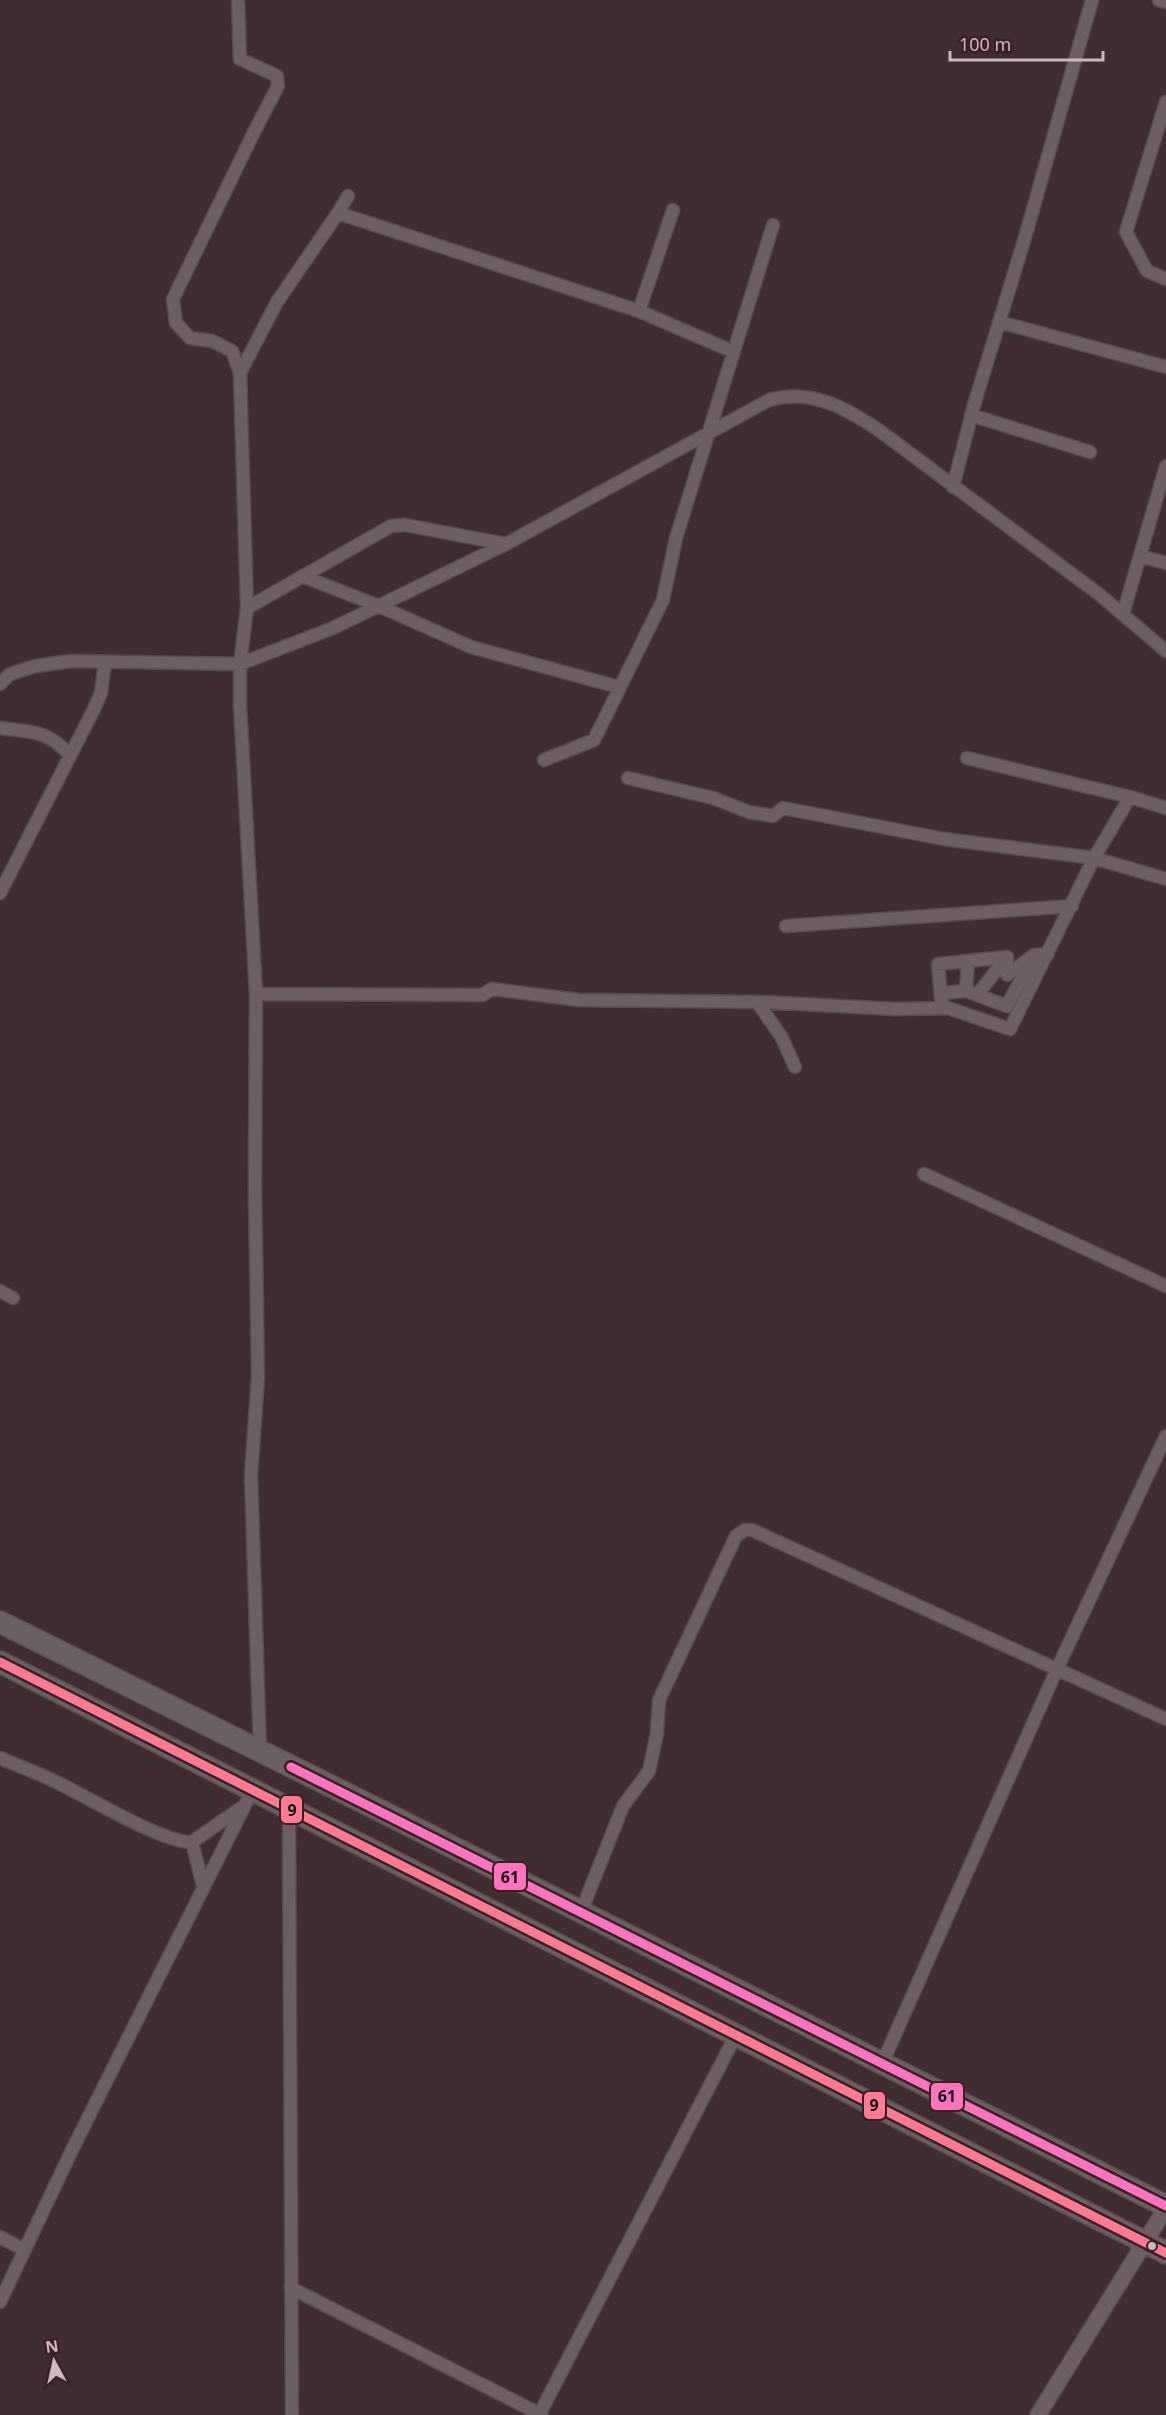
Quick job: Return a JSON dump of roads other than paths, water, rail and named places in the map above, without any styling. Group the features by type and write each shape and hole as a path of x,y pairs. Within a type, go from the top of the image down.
{"highway":[{"path":"0,1622 1166,2207"},
{"path":"0,1662 1166,2253"}],"street":[{"path":"237,0 240,59 277,76 278,86 173,299 176,323 190,338 212,340 232,351 240,373 247,608 240,664 240,705 256,994 255,1190 258,1377 251,1475 260,1752"},
{"path":"953,487 971,415 1092,0"},
{"path":"1159,0 1166,2"},
{"path":"1166,102 1126,232 1147,271 1166,279"},
{"path":"240,373 278,302 348,196"},
{"path":"639,311 674,210"},
{"path":"338,213 639,311 734,352"},
{"path":"544,760 594,740 663,600 676,538 773,225"},
{"path":"999,322 1166,367"},
{"path":"0,684 9,675 36,666 71,661 240,664 333,628 506,544 770,400 784,396 820,399 850,411 1055,561 1166,651"},
{"path":"971,415 1090,452"},
{"path":"1123,614 1166,465"},
{"path":"247,608 391,526 405,525 506,544"},
{"path":"1140,556 1166,562"},
{"path":"302,576 379,606 471,647 619,687"},
{"path":"0,893 101,693 105,662"},
{"path":"0,728 39,733 53,738 70,756"},
{"path":"967,758 1130,796 1166,808"},
{"path":"628,778 713,798 749,812 773,816 783,808 944,839 1094,858 1166,879"},
{"path":"256,994 482,995 492,989 579,1000 757,1002 895,1009 948,1008 1010,1029 1094,858 1130,796"},
{"path":"786,927 1072,906"},
{"path":"1007,957 1007,975 1034,955 1048,954"},
{"path":"940,993 971,993 1006,1006 1034,955"},
{"path":"942,1008 938,964 1007,957"},
{"path":"971,993 1007,957"},
{"path":"968,961 971,993"},
{"path":"757,1002 781,1036 795,1067"},
{"path":"924,1174 1166,1286"},
{"path":"0,1291 13,1298"},
{"path":"882,2064 1057,1669 1166,1436"},
{"path":"581,1912 623,1806 649,1771 657,1733 659,1700 736,1536 745,1530 752,1530 1166,1719"},
{"path":"0,1758 61,1784 163,1836 185,1842 192,1842 242,1808"},
{"path":"0,2302 72,2150 253,1789"},
{"path":"289,1808 292,2415"},
{"path":"192,1842 203,1886"},
{"path":"291,2288 540,2415 736,2035"},
{"path":"1038,2415 1166,2207"},
{"path":"0,2237 25,2250"}]}
